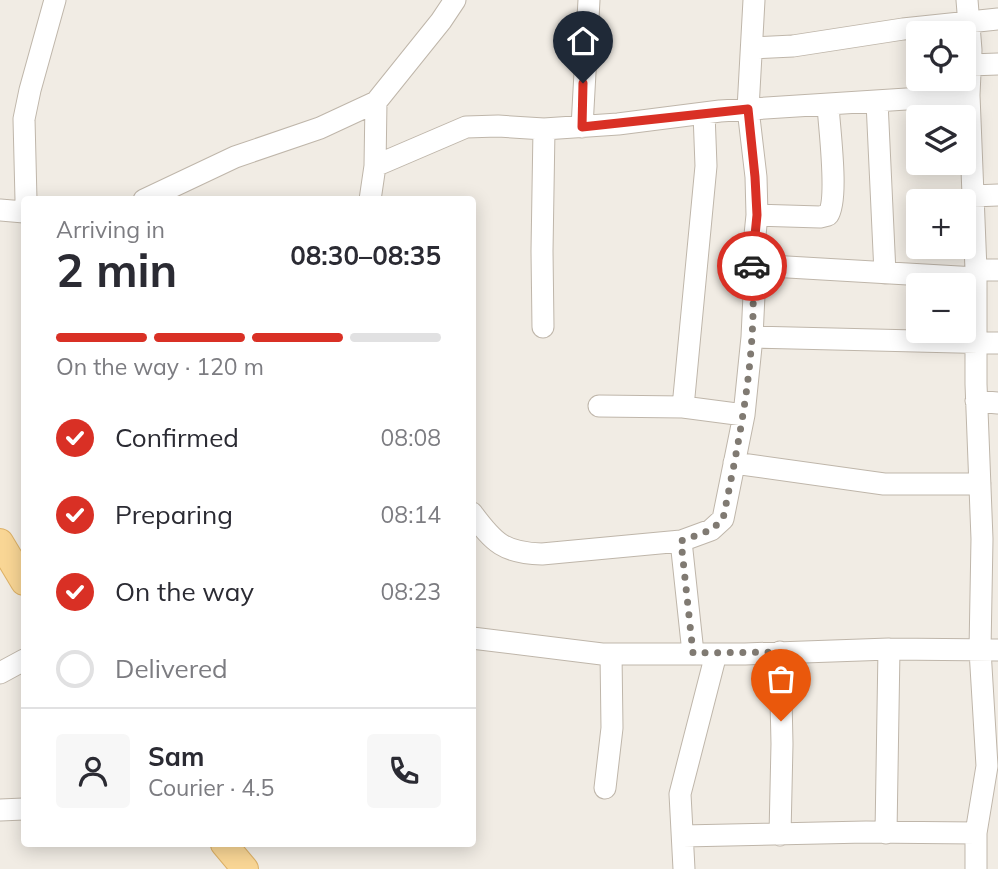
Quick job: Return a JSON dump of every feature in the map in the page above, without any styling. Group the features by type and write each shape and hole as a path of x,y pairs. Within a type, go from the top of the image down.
{"main road":[{"path":"0,542 21,577"},
{"path":"227,847 245,869"}],"street":[{"path":"26,196 24,119 55,0"},
{"path":"158,196 234,157 320,128 376,102 441,22 455,0"},
{"path":"582,127 589,0"},
{"path":"476,518 504,548 520,553 542,554 681,541 711,530 723,519 744,415 752,337 752,265 757,215 748,109 754,0"},
{"path":"967,0 969,21"},
{"path":"976,22 998,19"},
{"path":"752,48 793,47 906,29"},
{"path":"976,65 998,64"},
{"path":"969,91 973,189"},
{"path":"375,166 466,127 582,127 748,109 969,95"},
{"path":"371,196 375,166 376,102"},
{"path":"877,102 886,273"},
{"path":"757,215 828,215 831,210 833,182 828,105"},
{"path":"683,407 706,166 704,113"},
{"path":"543,327 544,129"},
{"path":"976,196 998,195"},
{"path":"0,210 21,212"},
{"path":"752,265 906,273"},
{"path":"976,274 998,270"},
{"path":"752,337 906,340"},
{"path":"976,342 998,343"},
{"path":"976,343 976,401 989,650 987,766 976,833 976,869"},
{"path":"976,401 998,403"},
{"path":"599,406 683,407 744,415"},
{"path":"734,463 884,484 980,484"},
{"path":"681,541 693,653"},
{"path":"476,638 611,654 989,650"},
{"path":"886,833 889,649"},
{"path":"780,652 780,835"},
{"path":"606,788 611,728 611,654"},
{"path":"684,869 680,794 716,654"},
{"path":"0,673 21,662"},
{"path":"0,810 21,809"},
{"path":"683,836 976,833"}],"way so far":[{"path":"752,266 752,337 744,415 723,519 711,530 681,541 693,653 780,652 781,721"}],"route":[{"path":"583,83 582,127 748,109 757,215 752,266"}]}
